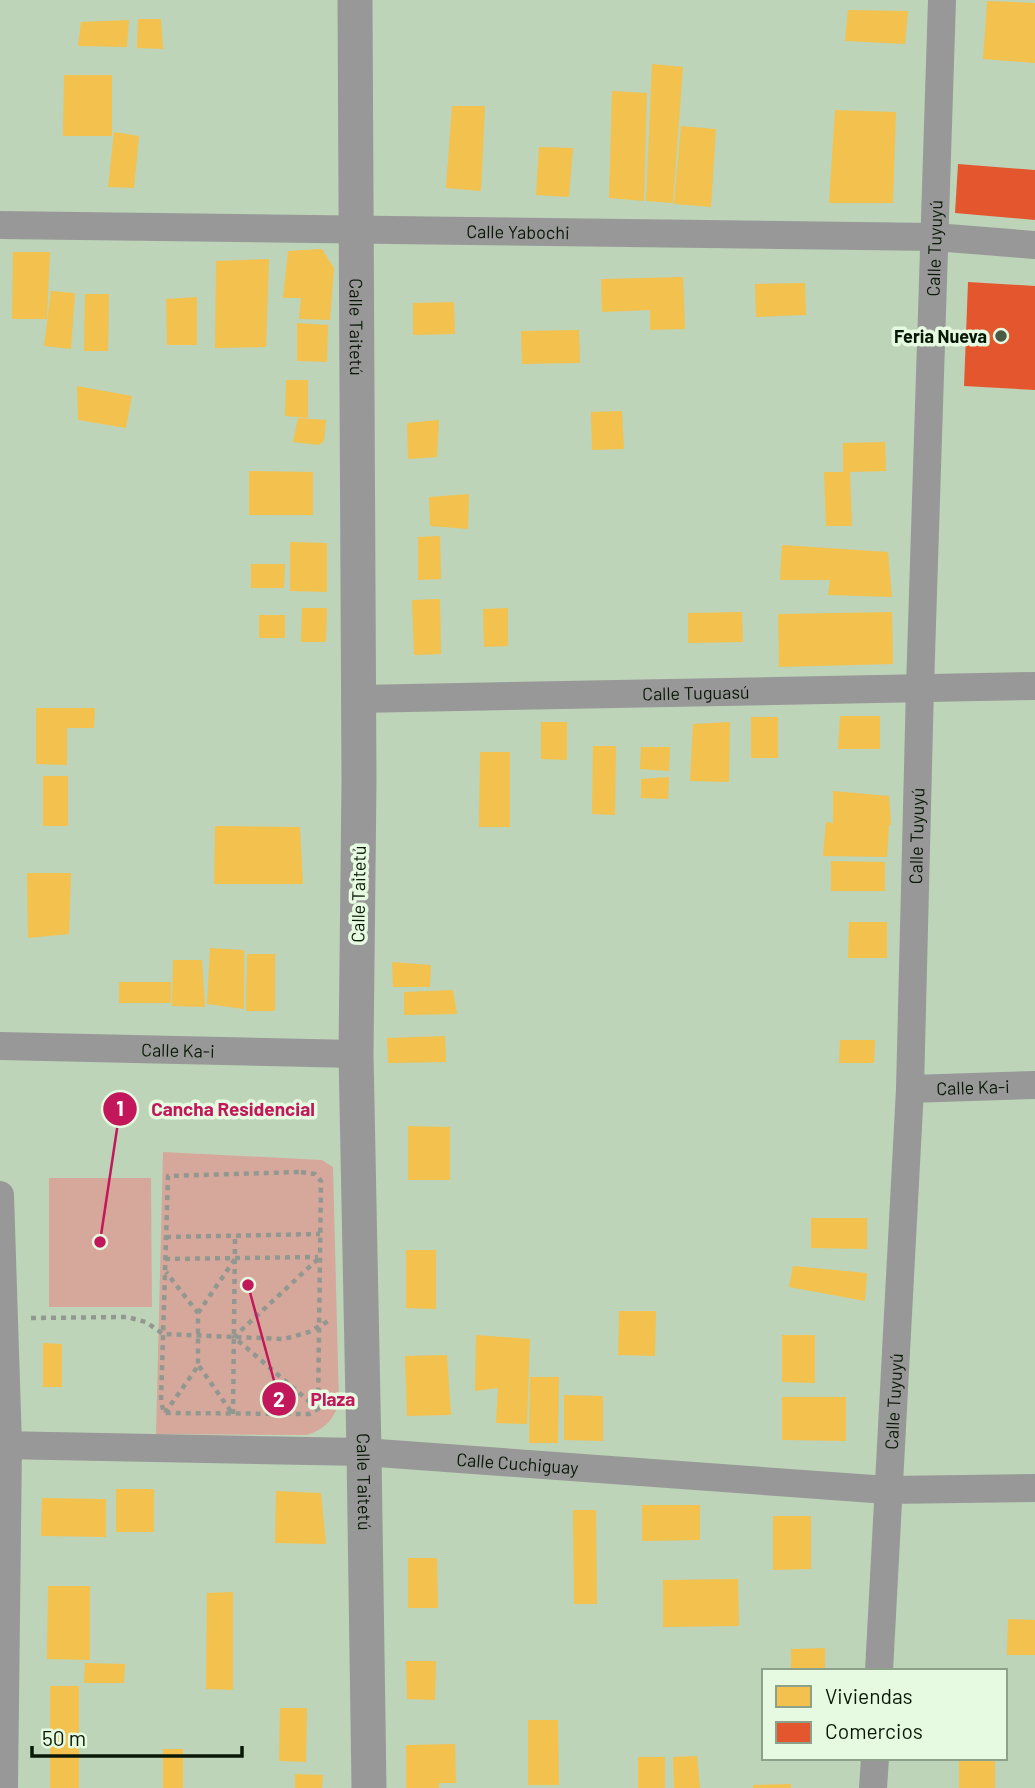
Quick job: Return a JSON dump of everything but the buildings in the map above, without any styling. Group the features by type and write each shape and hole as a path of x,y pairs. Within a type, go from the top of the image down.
{"street":[{"name":"Calle Taitetú","path":"355,0 359,781 356,1054 369,1788"},
{"name":"Calle Tuyuyú","path":"879,1669 910,1089 942,0"},
{"name":"Calle Yabochi","path":"0,225 935,237 1035,245"},
{"name":"Calle Tuguasú","path":"358,699 1035,686"},
{"name":"Calle Ka-i","path":"0,1046 356,1054"},
{"name":"Calle Ka-i","path":"910,1089 1035,1084"},
{"path":"0,1195 4,1319 4,1788"},
{"name":"Calle Cuchiguay","path":"4,1445 365,1452 887,1490 1035,1488"},
{"path":"873,1788 874,1760"}],"path":[{"path":"164,1413 161,1401 168,1176 301,1171 315,1174 321,1181 318,1409"},
{"path":"166,1237 320,1234"},
{"path":"233,1414 235,1236"},
{"path":"165,1259 320,1257"},
{"path":"234,1337 320,1257"},
{"path":"164,1413 198,1366 198,1313 235,1258"},
{"path":"165,1272 198,1313"},
{"path":"4,1319 127,1317 146,1322 163,1334 284,1339 297,1337 320,1324"},
{"path":"234,1337 318,1409"},
{"path":"198,1366 233,1414"},
{"path":"164,1413 310,1414 318,1409"}],"shaded area":[{"path":"163,1152 322,1160 333,1167 339,1404 331,1420 319,1430 307,1435 156,1434"},
{"path":"49,1178 151,1178 152,1307 49,1307"}],"place":[{"name":"Feria Nueva","path":"1001,336"},
{"name":"Cancha Residencial","path":"100,1242"},
{"name":"Plaza","path":"248,1285"}]}
